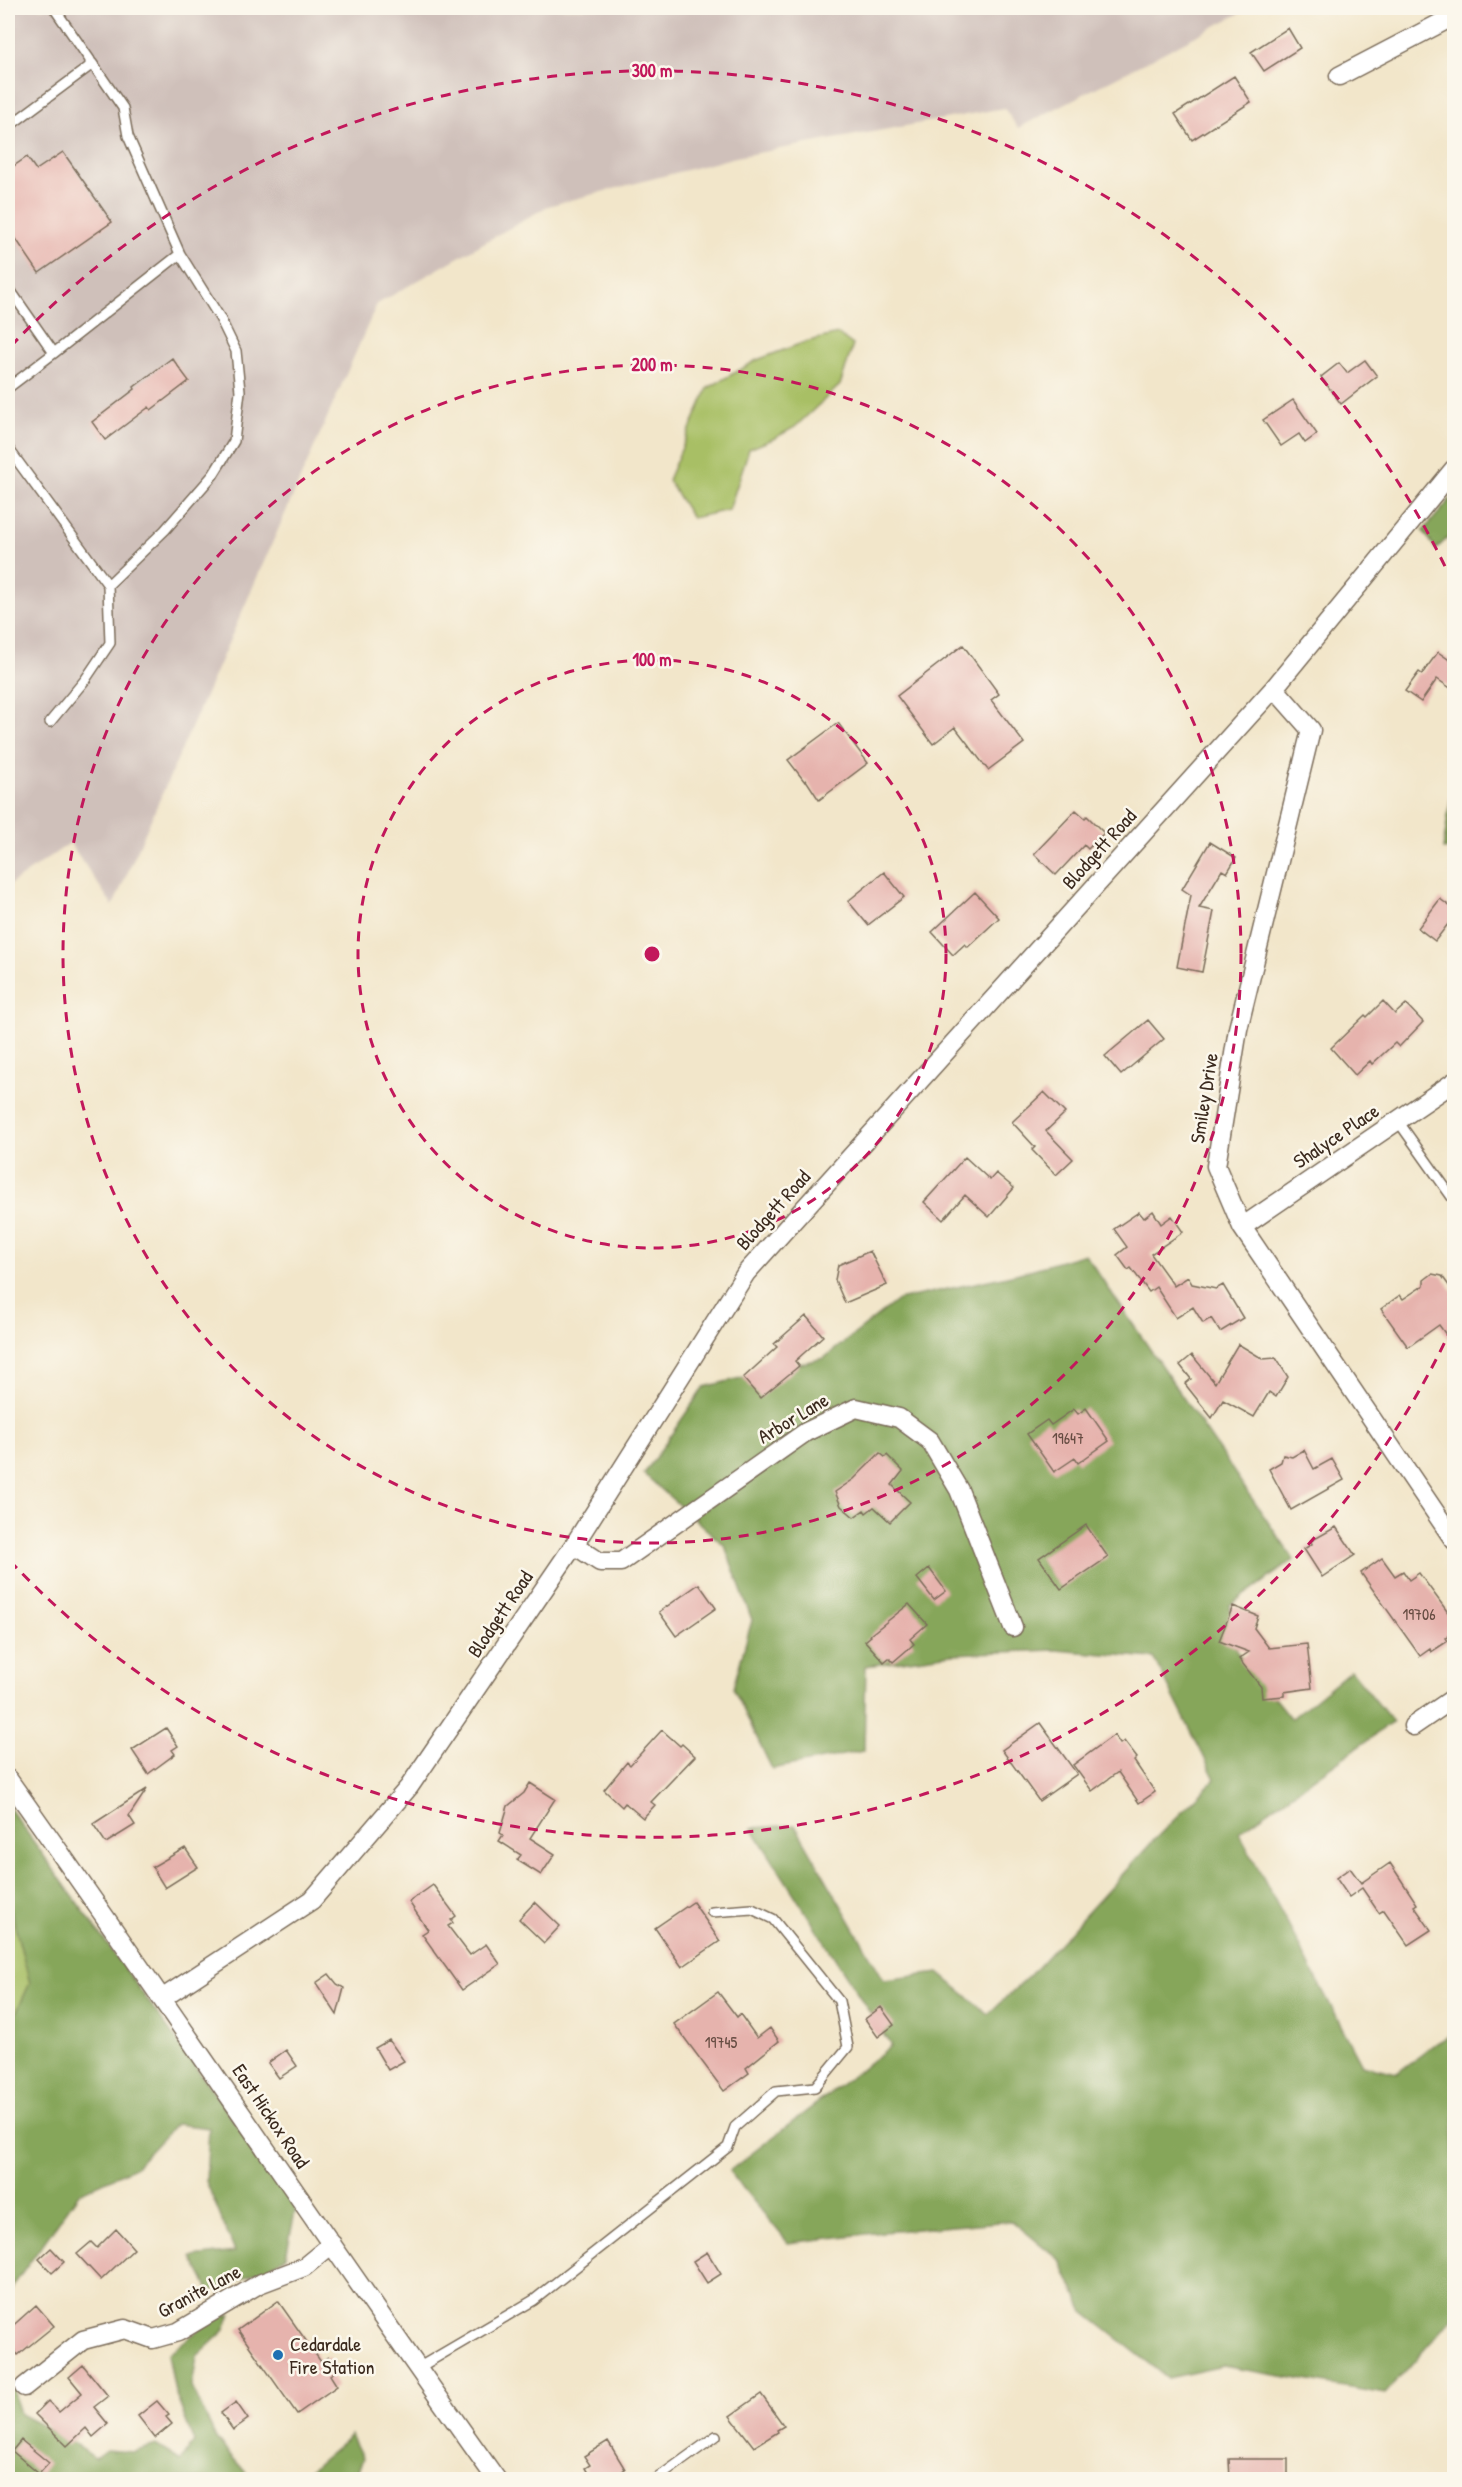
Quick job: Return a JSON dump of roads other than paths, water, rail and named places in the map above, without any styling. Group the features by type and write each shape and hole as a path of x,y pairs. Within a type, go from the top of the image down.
{"street":[{"path":"1338,76 1455,16"},
{"name":"Blodgett Road","path":"163,1998 312,1900 409,1787 574,1545 746,1273 1274,688 1455,469"},
{"name":"Smiley Drive","path":"1274,688 1311,730 1238,1029 1216,1166 1242,1227 1455,1540"},
{"name":"Shalyce Place","path":"1242,1227 1455,1082"},
{"name":"Arbor Lane","path":"574,1545 600,1562 621,1562 806,1432 856,1408 899,1418 930,1442 958,1490 1013,1627"},
{"path":"1413,1726 1455,1698"},
{"name":"East Hickox Road","path":"8,1779 163,1998 497,2480"},
{"name":"Granite Lane","path":"24,2387 83,2340 125,2329 153,2339 178,2332 259,2284 304,2267 332,2244"}],"lane":[{"path":"54,8 123,108 128,136 180,254 220,318 236,351 240,391 234,441 213,475 165,530 108,585"},
{"path":"8,127 92,63"},
{"path":"8,388 180,254"},
{"path":"8,287 54,353"},
{"path":"8,448 108,585 110,643 85,680 50,722"},
{"path":"1398,1121 1455,1200"},
{"path":"418,2368 534,2300 728,2147 735,2127 776,2091 815,2086 848,2047 839,2001 773,1918 752,1909 712,1912"},
{"path":"655,2480 716,2436"}],"place":[{"name":"Cedardale Fire Station","path":"278,2355"}]}
